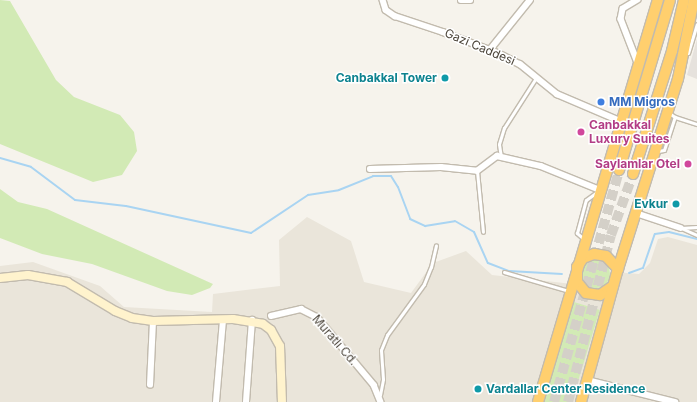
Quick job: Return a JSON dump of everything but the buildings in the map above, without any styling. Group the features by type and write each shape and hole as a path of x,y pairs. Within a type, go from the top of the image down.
{"highway":[{"path":"538,402 576,267 658,0"},
{"path":"619,170 670,0"},
{"path":"633,174 672,51 684,0"},
{"path":"581,402 618,268 656,151 671,114 694,0"},
{"path":"613,286 600,294 586,292 577,282 576,267 583,258 594,254 606,256 618,268"}],"street":[{"name":"Gazi Caddesi","path":"383,0 386,10 395,16 444,32 520,64 557,94 578,105 620,121"},
{"path":"461,0 470,0"},
{"path":"489,51 530,0"},
{"path":"638,0 623,9 621,19 638,63"},
{"path":"370,169 441,167 477,171 497,156 541,166 600,190"},
{"path":"636,213 681,228"},
{"path":"0,278 28,275 66,282 115,311 132,318 154,321 252,320 271,330 280,346 282,402"},
{"name":"Muratlı Cd.","path":"271,316 302,309 317,317 380,395"},
{"path":"216,402 223,320"},
{"path":"246,402 252,320"},
{"path":"150,385 154,321"},
{"path":"587,380 675,402"},
{"path":"380,395 381,402"}],"lane":[{"path":"678,79 697,24"},
{"path":"501,158 499,144 504,128 536,78"},
{"path":"671,114 697,124"},
{"path":"477,171 483,232"},
{"path":"681,228 697,227"},
{"path":"681,228 697,235"},
{"path":"380,395 383,379 381,350 387,335 424,284 431,267 436,246"},
{"path":"504,272 569,291"}],"shaded area":[{"path":"697,39 697,79 687,75"},
{"path":"307,217 351,241 364,282 411,293 433,263 466,251 492,275 608,288 615,272 639,274 650,263 658,239 668,237 697,245 697,402 0,402 0,266 33,262 100,286 124,307 212,312 213,294 280,286 279,240"}],"green space":[{"path":"0,0 10,1 56,80 74,97 120,115 134,132 137,151 122,175 93,182 0,144"},
{"path":"0,189 18,202 47,209 213,284 210,288 192,295 167,291 92,264 42,254 0,238"},
{"path":"596,260 606,264 610,274 606,284 596,288 586,284 582,274 586,264"},
{"path":"574,302 600,310 572,402 544,401"}],"waterway":[{"path":"0,158 31,167 75,200 126,206 251,233 308,195 339,190 373,176 391,176 398,187 410,219 425,226 455,221 474,232 488,263 509,271 562,274"},
{"path":"629,273 643,268 655,234 669,232 697,239"}],"tunnel":[{"path":"554,402 619,170"},
{"path":"568,402 611,235 633,174"}],"place":[{"name":"Canbakkal Tower","path":"445,78"},
{"name":"MM Migros","path":"601,102"},
{"name":"Canbakkal Luxury Suites","path":"581,132"},
{"name":"Saylamlar Otel","path":"688,164"},
{"name":"Evkur","path":"676,204"},
{"name":"Vardallar Center Residence","path":"478,389"}]}
